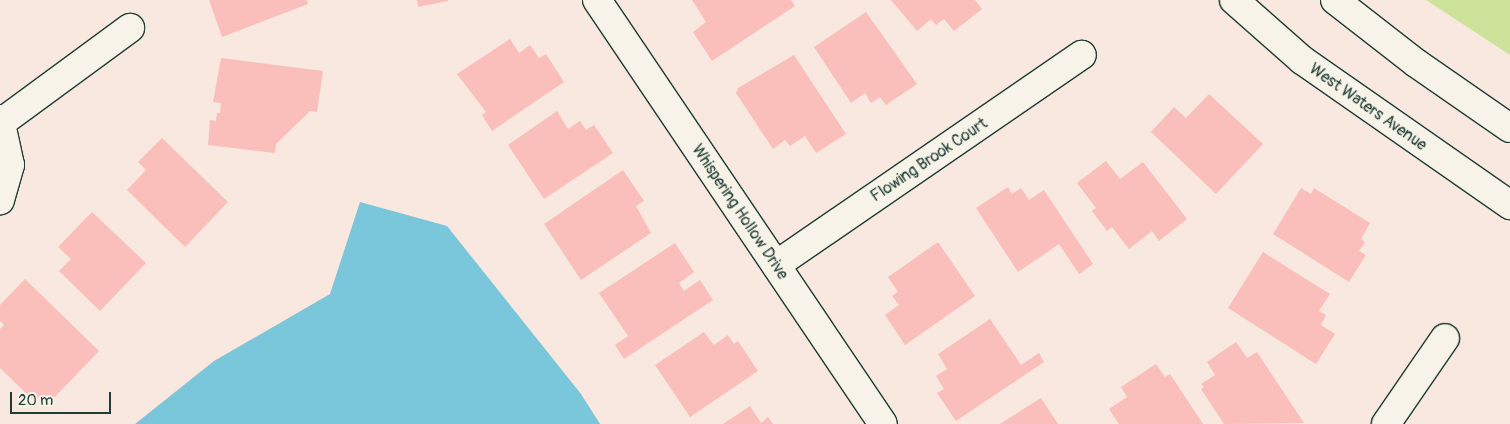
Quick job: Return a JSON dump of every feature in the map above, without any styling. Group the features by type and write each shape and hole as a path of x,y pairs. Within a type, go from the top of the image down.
{"street":[{"name":"Whispering Hollow Drive","path":"597,0 883,424"},
{"name":"West Waters Avenue","path":"1234,0 1302,60 1510,205"},
{"path":"1335,0 1416,63 1510,128"},
{"path":"0,201 10,165 1,121 130,28"},
{"name":"Flowing Brook Court","path":"776,265 1082,55"},
{"path":"1386,424 1444,338"}],"green space":[{"path":"1426,0 1510,0 1510,55"}],"water":[{"path":"360,202 447,226 581,394 600,424 135,424 214,361 330,294"}],"building":[{"path":"209,0 307,0 308,4 222,37"},
{"path":"417,0 448,0 448,1 418,7"},
{"path":"692,0 791,0 795,6 712,61 693,32 706,22"},
{"path":"891,0 975,0 982,9 954,31 944,19 936,25 931,19 917,31"},
{"path":"866,12 917,84 886,105 880,97 871,103 865,93 851,103 814,47"},
{"path":"510,39 519,53 530,45 539,58 546,54 564,82 492,131 482,115 486,112 457,74"},
{"path":"794,55 846,134 816,153 805,136 790,146 785,140 773,149 736,93 738,88"},
{"path":"221,58 323,71 317,112 310,111 276,144 275,153 208,145 210,120 216,121 217,113 220,113 221,103 213,102"},
{"path":"1209,94 1263,144 1216,194 1151,132 1174,107 1186,118"},
{"path":"557,111 568,129 580,121 586,130 594,125 613,153 544,199 508,145"},
{"path":"162,138 228,202 185,247 127,190 146,170 138,162"},
{"path":"1106,161 1120,179 1143,162 1187,219 1159,241 1152,231 1129,249 1112,227 1107,231 1092,211 1096,208 1077,183"},
{"path":"623,170 644,201 636,206 651,233 581,280 544,224"},
{"path":"1008,187 1012,194 1021,188 1029,200 1044,190 1093,264 1079,274 1059,244 1018,272 976,208"},
{"path":"1301,188 1311,194 1314,188 1370,223 1361,239 1365,242 1359,251 1366,255 1349,282 1273,234"},
{"path":"92,212 146,263 100,311 59,271 71,259 58,247"},
{"path":"938,242 975,296 905,345 885,315 899,305 892,296 898,292 888,277"},
{"path":"675,243 694,272 679,283 684,291 700,280 713,300 624,359 615,345 628,336 599,293"},
{"path":"1263,252 1330,294 1319,311 1326,315 1321,325 1335,334 1316,364 1228,308"},
{"path":"25,279 99,351 48,404 40,397 35,402 0,368 0,329 4,325 0,321 0,305"},
{"path":"990,319 1021,365 1039,353 1044,362 956,421 937,393 944,389 936,376 947,369 938,354"},
{"path":"704,332 714,345 728,335 734,344 738,341 758,371 690,417 655,365"},
{"path":"1236,342 1247,358 1257,352 1304,423 1224,424 1201,389 1204,387 1201,384 1215,375 1207,362"},
{"path":"1156,364 1165,377 1170,374 1203,424 1119,424 1109,409 1127,397 1121,387"},
{"path":"1041,398 1058,424 1000,424"},
{"path":"750,406 761,423 768,417 773,424 723,424"}]}
